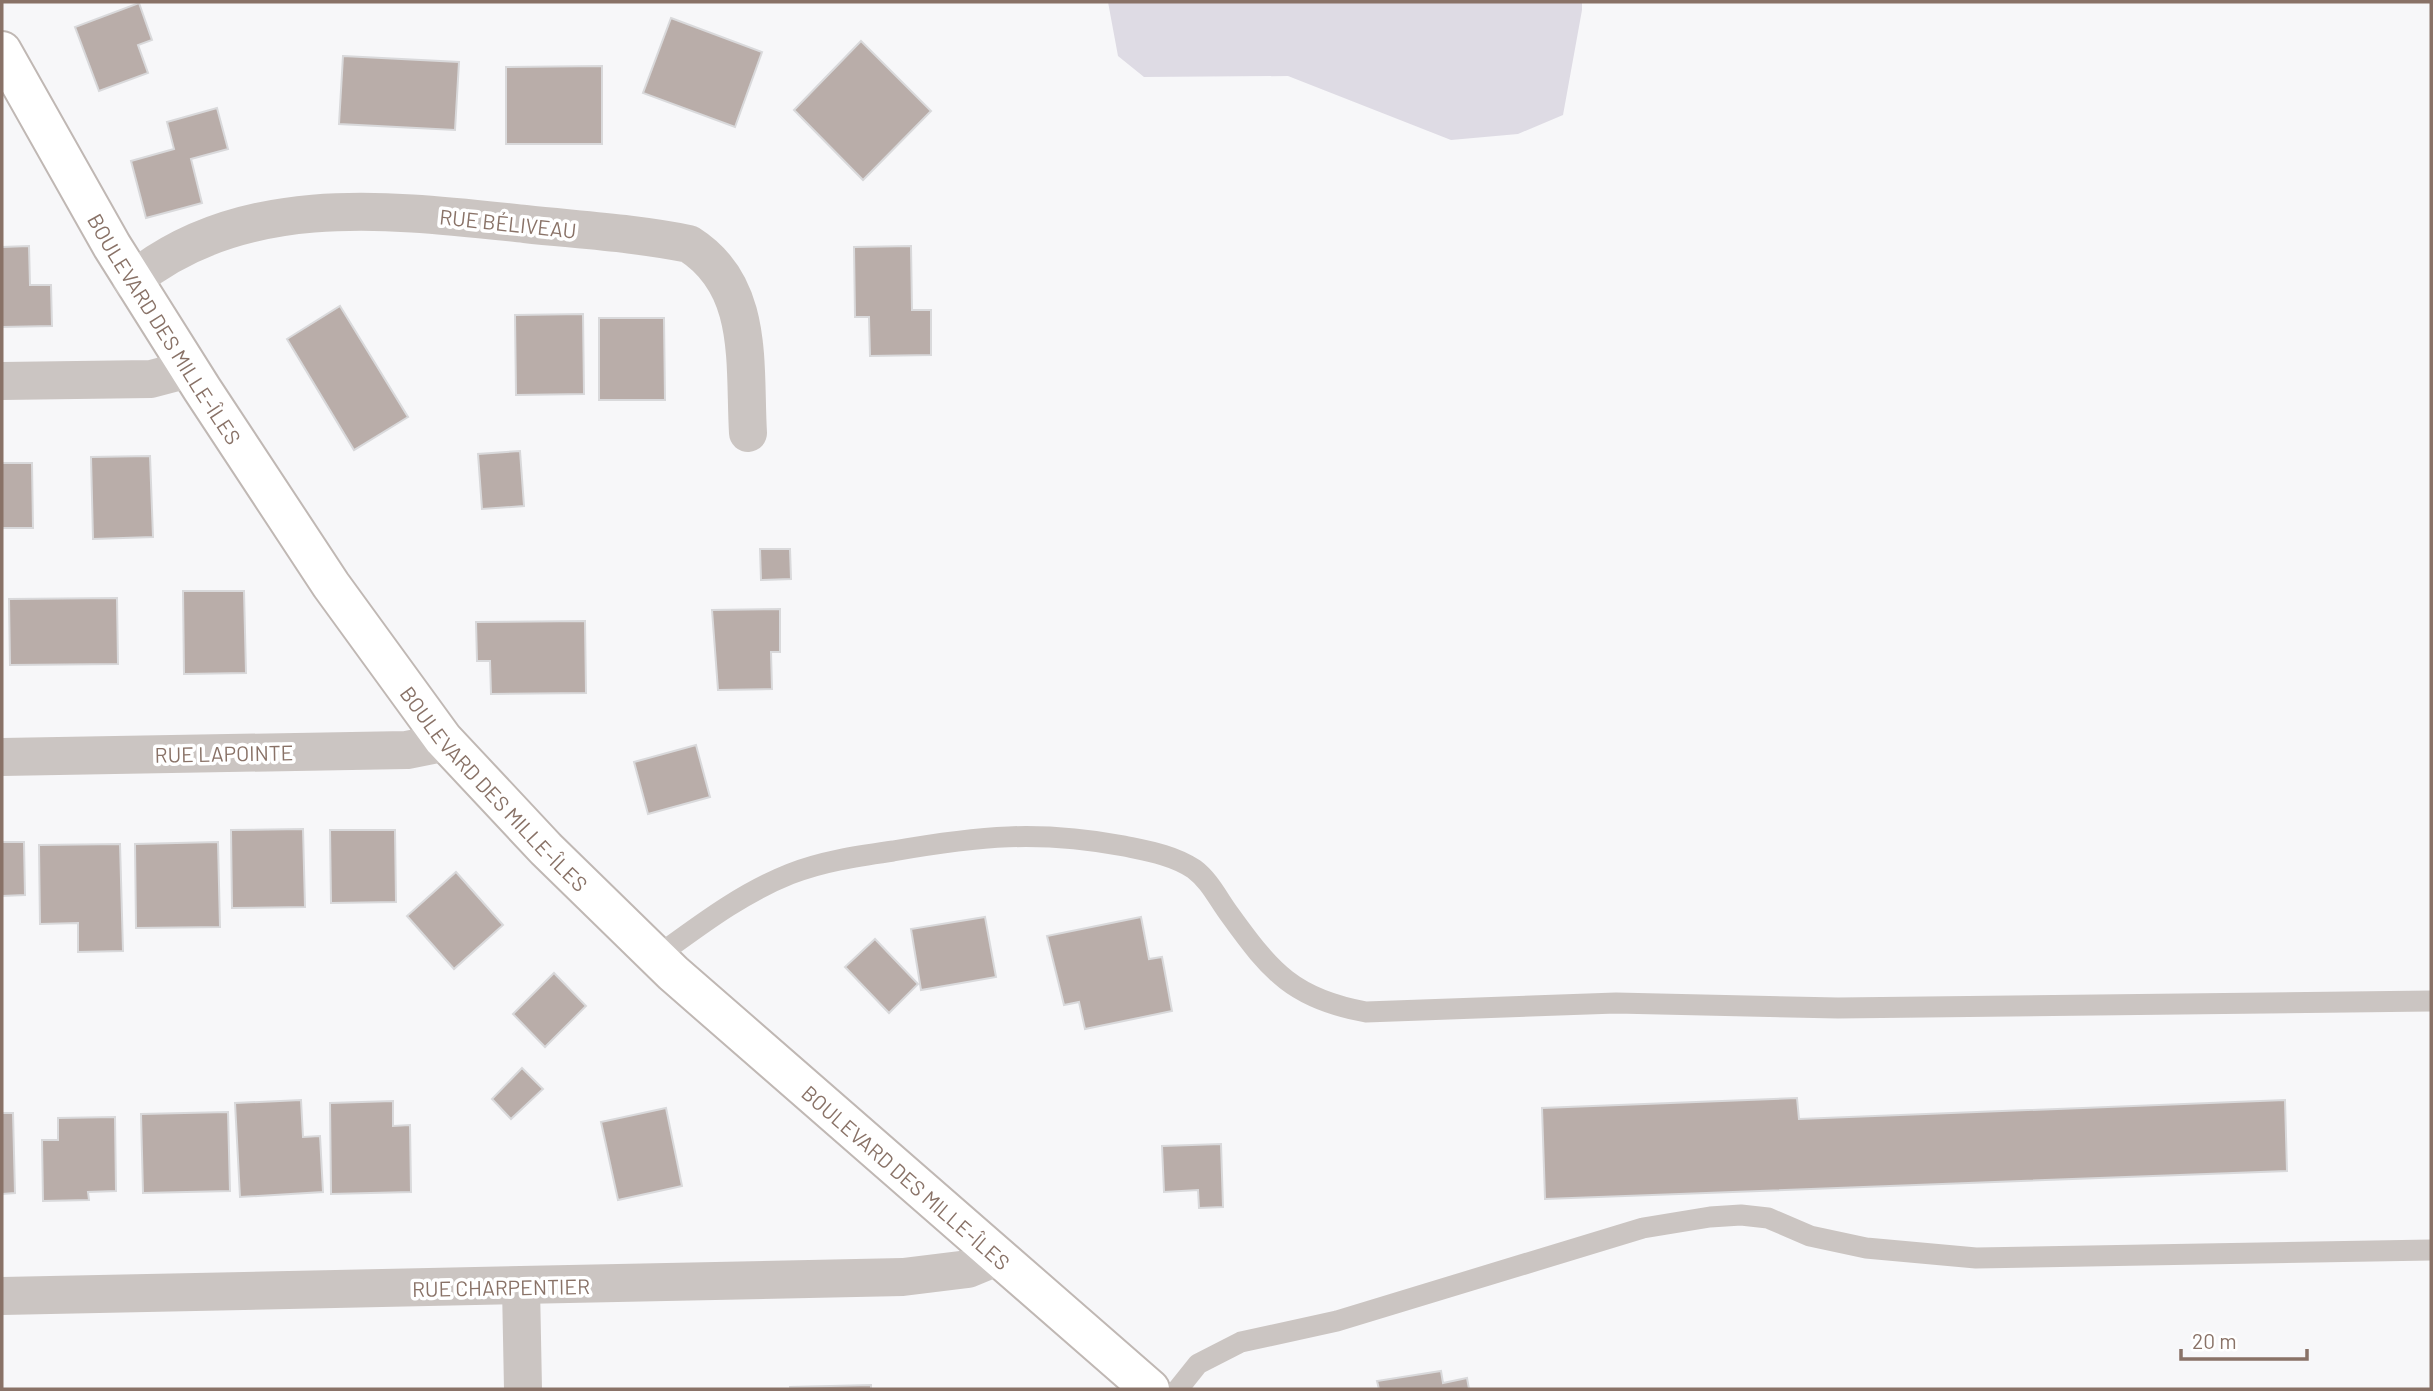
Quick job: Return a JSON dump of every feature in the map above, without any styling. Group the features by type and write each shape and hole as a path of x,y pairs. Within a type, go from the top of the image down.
{"street":[{"name":"BOULEVARD DES MILLE-ÎLES","path":"2,51 132,281 331,585 443,739 546,849 656,957 1150,1389"},
{"name":"RUE BÉLIVEAU","path":"132,281 148,268 219,233 259,220 291,215 355,212 459,216 689,244 707,256 721,272 739,310 748,433"},
{"path":"2,381 150,379 189,369"},
{"name":"RUE LAPOINTE","path":"2,757 407,750 436,744 443,739"},
{"name":"RUE CHARPENTIER","path":"2,1296 903,1277 968,1269 997,1256"},
{"path":"521,1287 523,1389"}],"lane":[{"path":"656,957 727,906 792,873 842,859 961,839 1043,835 1142,850 1171,857 1195,870 1213,888 1270,966 1292,987 1308,997 1340,1008 1366,1012 1616,1003 1838,1008 2431,1001"},
{"path":"1178,1389 1198,1364 1241,1342 1337,1321 1643,1228 1710,1217 1741,1215 1768,1218 1810,1237 1866,1248 1976,1258 2431,1250"}],"shaded area":[{"path":"1108,2 1582,2 1582,10 1563,115 1518,134 1451,140 1288,76 1144,77 1118,56"}],"building":[{"path":"139,3 152,40 138,45 148,73 99,91 75,27"},
{"path":"671,18 762,52 735,127 643,93"},
{"path":"861,41 931,111 863,180 794,110"},
{"path":"343,56 459,62 455,130 339,124"},
{"path":"602,66 602,144 506,144 506,67"},
{"path":"217,108 228,149 191,159 202,203 146,218 131,161 174,149 167,122"},
{"path":"29,246 30,285 51,285 52,326 2,327 2,247"},
{"path":"911,246 912,310 931,310 931,355 870,356 869,317 855,317 854,247"},
{"path":"340,306 408,417 354,450 287,339"},
{"path":"583,314 584,394 516,395 515,315"},
{"path":"599,318 664,318 665,400 599,400"},
{"path":"520,451 524,506 482,509 478,454"},
{"path":"150,456 153,537 93,539 91,457"},
{"path":"2,463 32,463 33,528 2,528"},
{"path":"760,549 790,549 791,579 761,580"},
{"path":"183,591 244,591 246,673 184,674"},
{"path":"117,598 118,664 10,665 9,599"},
{"path":"780,609 780,652 771,652 772,689 718,690 712,610"},
{"path":"585,621 586,693 491,694 490,661 477,661 476,622"},
{"path":"696,745 710,797 648,814 634,762"},
{"path":"303,829 305,907 232,908 231,830"},
{"path":"330,830 395,830 396,902 331,903"},
{"path":"2,842 24,842 25,895 2,896"},
{"path":"218,842 220,927 136,928 135,844"},
{"path":"120,844 123,951 78,952 78,923 40,924 39,845"},
{"path":"456,872 503,925 454,969 407,916"},
{"path":"985,917 996,977 921,990 911,929"},
{"path":"1141,917 1149,959 1162,957 1172,1011 1085,1029 1079,1002 1064,1005 1047,936"},
{"path":"875,939 918,984 889,1013 845,967"},
{"path":"554,973 586,1006 545,1047 513,1014"},
{"path":"522,1068 543,1089 511,1119 492,1099"},
{"path":"1797,1098 1799,1119 2285,1100 2287,1171 1545,1199 1542,1108"},
{"path":"301,1100 303,1137 320,1136 323,1192 240,1197 235,1103"},
{"path":"393,1101 393,1126 410,1125 411,1192 331,1194 330,1103"},
{"path":"666,1108 682,1186 618,1200 601,1122"},
{"path":"228,1112 230,1191 143,1193 141,1114"},
{"path":"2,1113 13,1113 15,1193 2,1194"},
{"path":"115,1117 116,1191 88,1192 89,1200 43,1201 42,1140 58,1140 58,1118"},
{"path":"1221,1144 1223,1207 1199,1208 1198,1190 1164,1192 1162,1146"},
{"path":"1441,1371 1443,1383 1467,1378 1469,1389 1379,1389 1377,1381"},
{"path":"871,1385 871,1389 790,1389 790,1387"}]}
